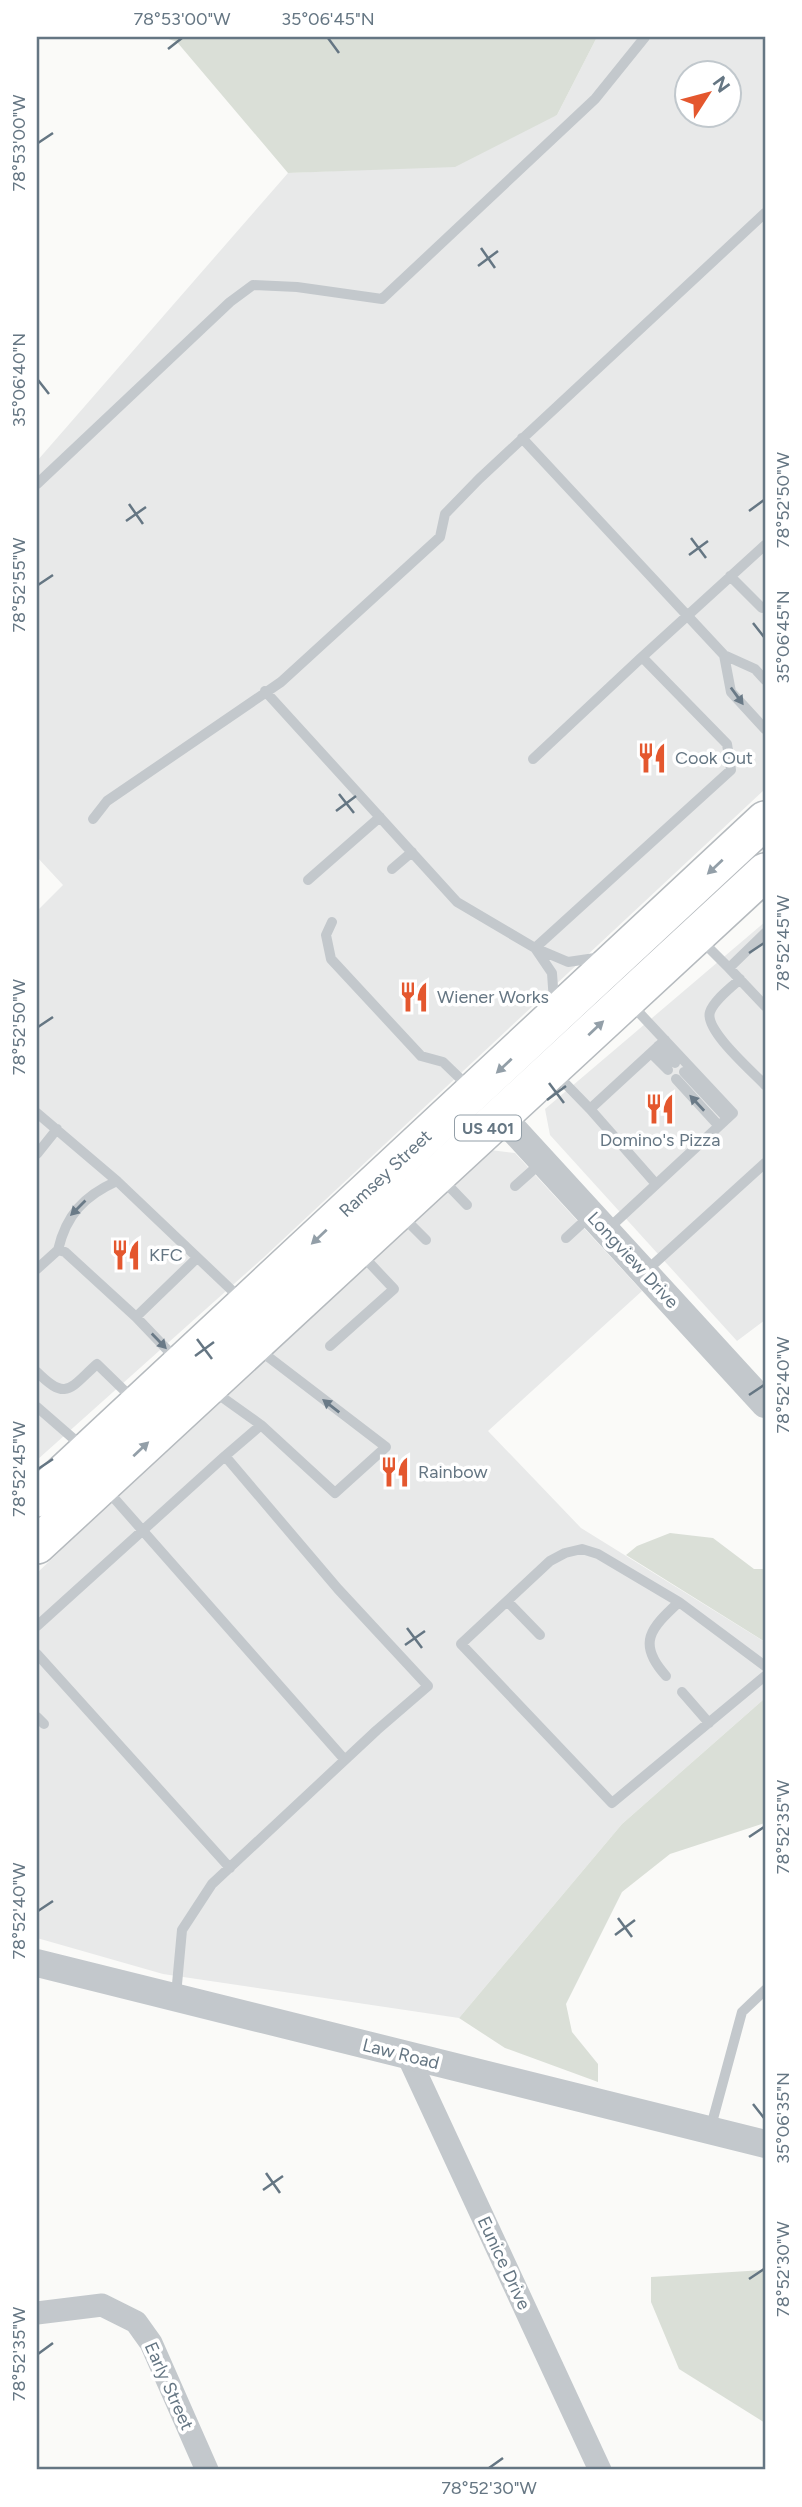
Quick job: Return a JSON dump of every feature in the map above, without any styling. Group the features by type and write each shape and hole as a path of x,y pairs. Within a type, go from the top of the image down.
{"main road":[{"name":"Ramsey Street","path":"37,1498 138,1403 253,1345 438,1174 552,1022 765,820"},
{"name":"Ramsey Street","path":"37,1545 102,1484 195,1376 246,1304 488,1105 551,1069 765,872"}],"street":[{"name":"Longview Drive","path":"488,1105 765,1404"},
{"name":"Law Road","path":"37,1963 765,2144"},
{"name":"Eunice Drive","path":"408,2056 600,2470"},
{"name":"Early Street","path":"37,2313 102,2305 136,2322 151,2343 207,2470"}],"lane":[{"path":"37,484 230,302 253,285 297,287 382,299 596,99 645,37"},
{"path":"93,820 107,801 289,674 440,537 445,514 522,438 765,213"},
{"path":"522,438 724,655 755,669 765,680"},
{"path":"533,760 765,545"},
{"path":"730,576 762,608"},
{"path":"724,655 731,692 765,729"},
{"path":"535,947 731,770 727,744 642,657"},
{"path":"265,691 457,902 535,947 568,962 624,951"},
{"path":"309,880 380,817"},
{"path":"393,869 412,852"},
{"path":"332,922 326,935 331,959 421,1056 443,1062 488,1105"},
{"path":"729,968 765,933"},
{"path":"696,935 765,1006"},
{"path":"535,947 552,973 555,991 552,1022"},
{"path":"740,979 711,1008 709,1016 712,1028 765,1085"},
{"path":"627,1000 676,1071 723,1122"},
{"path":"590,1110 658,1046"},
{"path":"566,1238 599,1223 656,1184 733,1113 658,1046"},
{"path":"551,1069 656,1184"},
{"path":"37,1113 117,1181 246,1304"},
{"path":"37,1154 57,1129"},
{"path":"515,1186 543,1162"},
{"path":"644,1273 765,1163"},
{"path":"438,1174 467,1205"},
{"path":"37,1269 58,1250 70,1215 102,1188 117,1181"},
{"path":"398,1211 426,1240"},
{"path":"330,1346 394,1289 356,1249"},
{"path":"58,1250 136,1317 195,1376 261,1425 335,1493 386,1447 253,1345"},
{"path":"136,1317 197,1258"},
{"path":"37,1373 54,1389 61,1391 70,1388 97,1364 138,1403"},
{"path":"37,1407 88,1451"},
{"path":"37,1626 261,1425"},
{"path":"176,1998 182,1930 212,1884 428,1686 338,1589 225,1456"},
{"path":"102,1484 345,1760"},
{"path":"765,1666 679,1602 598,1554 582,1549 565,1553 550,1561 461,1644 612,1803 765,1676"},
{"path":"507,1601 540,1635"},
{"path":"666,1676 649,1652 650,1635 656,1623 679,1602"},
{"path":"37,1654 230,1868"},
{"path":"682,1692 709,1723"},
{"path":"710,2131 742,2012 765,1990"}],"shaded area":[{"path":"163,37 597,37 557,115 455,167 288,173 177,42"},
{"path":"597,37 765,37 765,789 263,1258 37,1460 37,911 63,885 37,857 37,461 288,173 357,170 557,115"},
{"path":"765,922 765,1320 737,1341 550,1135 545,1109"},
{"path":"483,1149 515,1153 642,1291 488,1431 581,1528 765,1642 765,1698 622,1824 459,2018 163,1974 37,1938 37,1573"},
{"path":"670,1533 713,1538 754,1569 765,1569 765,1642 626,1555 637,1546"},
{"path":"765,1698 765,1823 670,1854 622,1892 566,2004 572,2032 598,2064 598,2082 505,2048 459,2018 622,1824"},
{"path":"765,2270 765,2423 679,2369 651,2302 651,2277"}],"place":[{"name":"Cook Out","path":"652,758"},
{"name":"Wiener Works","path":"414,997"},
{"name":"Domino's Pizza","path":"660,1109"},
{"name":"KFC","path":"126,1255"},
{"name":"Rainbow","path":"395,1472"}]}
